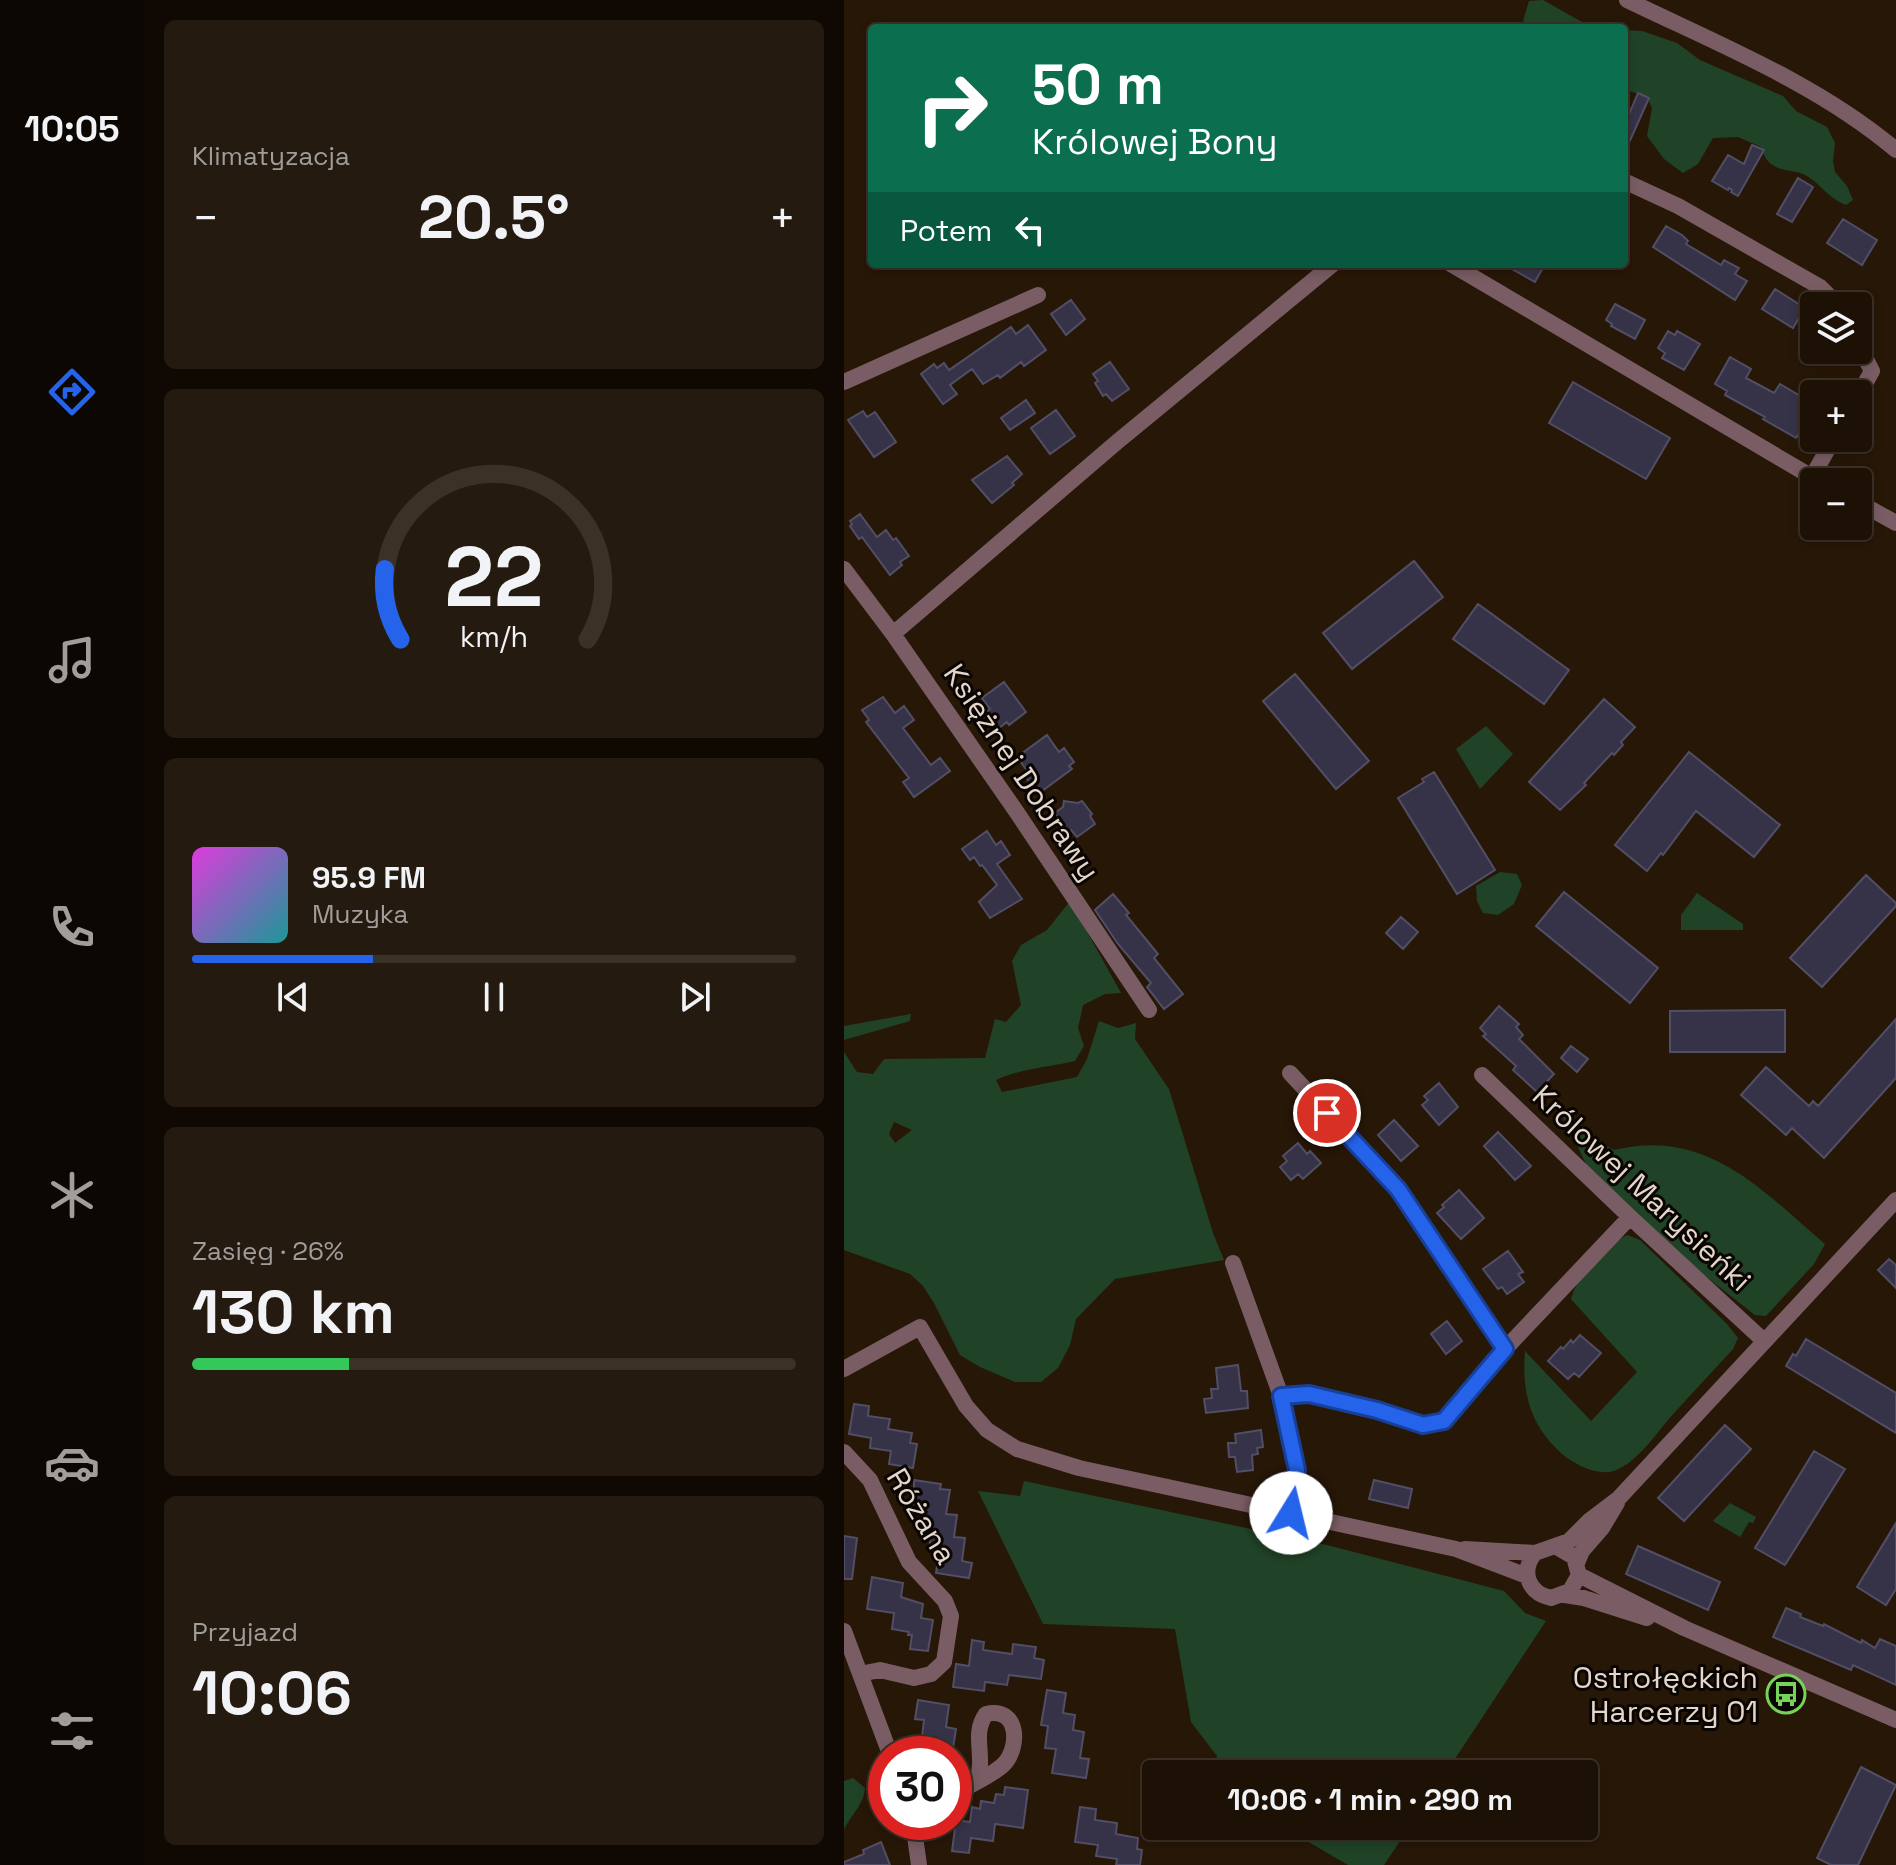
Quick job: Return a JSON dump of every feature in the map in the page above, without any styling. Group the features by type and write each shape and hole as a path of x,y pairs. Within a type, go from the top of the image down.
{"street":[{"path":"1627,0 1811,91 1860,122 1896,150"},
{"path":"1628,183 1678,206 1825,292"},
{"path":"893,634 1117,442 1328,268"},
{"path":"1458,268 1800,470"},
{"path":"844,382 1038,295"},
{"path":"1872,510 1896,523"},
{"name":"Księżnej Dobrawy","path":"844,569 893,634 1120,963 1149,1010"},
{"path":"1290,1073 1398,1189 1505,1349"},
{"name":"Królowej Marysieńki","path":"1482,1075 1764,1341"},
{"path":"1557,1547 1569,1541 1619,1498 1896,1200"},
{"path":"1281,1396 1309,1394 1377,1410 1423,1425 1444,1421 1505,1349 1630,1217"},
{"path":"1233,1263 1281,1396 1297,1470 1291,1513"},
{"path":"844,1369 920,1327 966,1406 987,1430 1017,1449 1079,1468 1456,1549 1527,1576"},
{"name":"Różana","path":"844,1452 870,1480 909,1562 945,1601 951,1616 944,1662 931,1674 914,1678 880,1670 860,1674"},
{"path":"1565,1595 1574,1586 1582,1551 1602,1528 1619,1498"},
{"path":"1684,1628 1584,1598 1544,1596 1533,1588 1527,1576 1529,1563 1535,1553 1546,1547 1569,1552 1578,1569 1684,1628 1896,1720"},
{"path":"1456,1549 1535,1553"},
{"path":"844,1631 849,1657 860,1674 883,1736"},
{"path":"972,1784 977,1781"},
{"path":"916,1840 919,1865"}],"green space":[{"path":"1543,0 1582,22 1608,24 1526,24 1523,21 1529,1"},
{"path":"1628,30 1642,31 1677,43 1700,60 1783,96 1796,111 1827,127 1835,143 1835,172 1847,186 1853,200 1846,205 1839,202 1803,174 1771,164 1761,147 1738,137 1713,138 1698,164 1683,173 1664,159 1647,136 1652,108 1647,97 1628,90"},
{"path":"1486,726 1513,754 1480,789 1456,749"},
{"path":"1500,872 1517,874 1522,885 1514,904 1498,915 1483,913 1477,901 1476,886"},
{"path":"1697,893 1743,924 1743,930 1681,930 1681,915"},
{"path":"1070,901 1121,993 1105,994 1083,1005 1078,1028 1084,1046 1075,1061 1005,1076 996,1080 1002,1092 1077,1077 1087,1059 1099,1021 1118,1028 1136,1023 1135,1039 1169,1089 1224,1260 1115,1279 1076,1319 1070,1345 1058,1368 1041,1382 1015,1382 960,1355 934,1303 910,1274 844,1250 844,1052 857,1072 873,1074 884,1059 985,1058 995,1019 1006,1022 1021,1005 1012,961 1021,945 1047,930","holes":["894,1122 912,1130 895,1143 889,1134"]},
{"path":"911,1014 910,1021 844,1040 844,1026"},
{"path":"1562,1115 1614,1150 1647,1145 1677,1147 1705,1155 1755,1184 1825,1244 1814,1264 1766,1316 1755,1315 1639,1224 1591,1174"},
{"path":"1627,1235 1640,1240 1738,1338 1733,1349 1632,1461 1614,1471 1598,1472 1566,1457 1538,1425 1526,1390 1525,1351 1591,1421 1637,1372 1571,1299 1579,1280 1593,1262"},
{"path":"1024,1481 1327,1545 1504,1591 1525,1613 1546,1621 1454,1760 1216,1760 1217,1756 1191,1722 1175,1629 1043,1624 978,1491 1020,1496"},
{"path":"1730,1503 1756,1517 1740,1537 1713,1521"},
{"path":"853,1778 865,1788 864,1794 844,1830 844,1781"},
{"path":"1305,1840 1401,1840 1384,1865 1348,1865"}],"building":[{"path":"1638,93 1649,98 1628,145 1628,117"},
{"path":"1752,145 1764,150 1738,196 1729,188 1712,181 1728,155 1744,164"},
{"path":"1798,178 1813,187 1792,222 1777,214"},
{"path":"1843,219 1877,240 1862,265 1827,243"},
{"path":"1666,226 1682,235 1688,241 1686,244 1721,265 1724,260 1739,268 1735,274 1747,281 1735,300 1653,247"},
{"path":"1510,268 1543,268 1535,282"},
{"path":"1775,289 1800,305 1800,316 1793,328 1762,309"},
{"path":"1071,300 1085,319 1066,335 1051,314"},
{"path":"1615,304 1645,320 1635,339 1606,320"},
{"path":"1028,325 1046,350 1024,366 1021,362 1000,378 998,375 983,384 972,369 950,385 957,394 943,404 921,374 934,364 937,368 944,363 949,370 1011,327 1016,334"},
{"path":"1668,331 1675,335 1677,331 1700,344 1684,370 1662,358 1665,353 1658,348"},
{"path":"1730,357 1751,369 1746,378 1774,393 1780,384 1800,396 1800,436 1796,438 1763,419 1765,417 1725,395 1727,391 1715,384"},
{"path":"1110,362 1129,389 1112,401 1106,394 1103,396 1093,374"},
{"path":"1573,382 1670,438 1646,479 1549,423"},
{"path":"1026,400 1035,413 1010,430 1001,418"},
{"path":"1056,410 1075,436 1050,454 1031,428"},
{"path":"863,411 867,417 875,412 896,442 874,457 848,420"},
{"path":"1007,456 1022,474 992,503 972,480"},
{"path":"860,514 877,537 886,530 909,556 890,575 850,526 850,521"},
{"path":"1414,561 1443,597 1352,669 1323,633"},
{"path":"1478,604 1569,670 1544,704 1453,639"},
{"path":"1295,674 1369,761 1336,789 1263,701"},
{"path":"1004,682 1026,712 995,731 983,714 990,709 982,698"},
{"path":"883,697 895,713 904,706 914,720 903,728 931,765 940,758 950,771 914,797 903,782 909,778 866,722 869,720 862,710"},
{"path":"1604,699 1635,727 1614,755 1612,753 1560,810 1529,782"},
{"path":"1047,735 1059,752 1064,748 1074,762 1069,766 1072,769 1042,791 1039,787 1035,791 1027,779 1031,776 1017,757"},
{"path":"1689,752 1780,825 1754,857 1696,811 1647,871 1615,845"},
{"path":"1434,772 1495,870 1457,894 1398,798"},
{"path":"1064,801 1082,801 1095,824 1077,837 1071,830 1068,832 1055,813 1063,807"},
{"path":"987,831 996,845 1001,841 1010,855 997,864 1022,899 990,918 979,902 997,885 982,865 974,857 970,860 962,849"},
{"path":"1866,875 1896,906 1822,987 1790,958"},
{"path":"1564,892 1658,968 1630,1003 1536,926"},
{"path":"1113,894 1158,954 1154,958 1183,994 1164,1009 1147,987 1151,983 1118,944 1095,910"},
{"path":"1401,917 1418,932 1403,949 1386,933"},
{"path":"1499,1006 1519,1024 1516,1027 1523,1035 1519,1039 1554,1074 1537,1092 1513,1070 1516,1066 1483,1036 1486,1034 1480,1028"},
{"path":"1785,1010 1785,1052 1670,1052 1670,1011"},
{"path":"1896,1019 1896,1078 1824,1158 1792,1128 1786,1135 1741,1095 1766,1067 1809,1106 1813,1101 1818,1106"},
{"path":"1571,1046 1588,1059 1577,1072 1561,1058"},
{"path":"1439,1083 1458,1107 1439,1125 1422,1105 1428,1100 1424,1096"},
{"path":"1394,1120 1418,1146 1401,1161 1378,1135"},
{"path":"1498,1132 1531,1166 1515,1180 1484,1146"},
{"path":"1298,1143 1321,1163 1303,1179 1298,1174 1291,1180 1280,1167 1287,1161 1283,1156"},
{"path":"1459,1190 1484,1218 1461,1239 1437,1213"},
{"path":"1508,1251 1523,1272 1518,1274 1524,1282 1507,1294 1502,1287 1498,1289 1483,1269"},
{"path":"1889,1259 1896,1265 1896,1288 1878,1270"},
{"path":"1447,1321 1462,1341 1446,1354 1431,1334"},
{"path":"1580,1335 1601,1353 1579,1377 1574,1373 1568,1379 1548,1361 1561,1347 1563,1349 1571,1340 1573,1343"},
{"path":"1806,1339 1896,1393 1896,1433 1786,1366"},
{"path":"1238,1365 1241,1391 1247,1391 1248,1408 1206,1413 1204,1399 1212,1398 1211,1389 1218,1389 1216,1368"},
{"path":"854,1404 869,1406 868,1416 890,1419 888,1429 912,1433 910,1443 917,1444 913,1468 889,1464 891,1451 870,1448 871,1438 849,1434"},
{"path":"1725,1425 1751,1449 1684,1521 1658,1498"},
{"path":"1261,1430 1263,1447 1257,1448 1258,1454 1252,1455 1253,1470 1237,1472 1235,1457 1229,1457 1228,1443 1236,1443 1235,1434"},
{"path":"1814,1451 1845,1469 1785,1565 1755,1548"},
{"path":"914,1480 941,1484 940,1489 950,1490 946,1514 957,1515 954,1537 965,1538 962,1561 972,1563 969,1578 936,1573 939,1552 929,1550 932,1528 921,1527 924,1505 914,1504"},
{"path":"1374,1480 1412,1489 1408,1508 1369,1499"},
{"path":"1896,1523 1896,1589 1886,1605 1857,1587"},
{"path":"844,1536 857,1538 852,1579 844,1579"},
{"path":"1638,1546 1720,1582 1708,1610 1626,1574"},
{"path":"872,1577 903,1583 901,1597 923,1604 921,1618 933,1620 928,1651 910,1649 912,1635 892,1629 894,1613 867,1609"},
{"path":"1786,1608 1801,1614 1800,1617 1824,1624 1875,1648 1880,1639 1896,1646 1896,1685 1853,1665 1851,1670 1773,1637"},
{"path":"972,1640 984,1642 983,1650 1012,1654 1013,1644 1036,1647 1034,1658 1044,1660 1041,1679 1009,1675 1007,1685 985,1682 984,1691 953,1687 956,1664 969,1666"},
{"path":"1047,1690 1066,1693 1063,1713 1075,1715 1073,1730 1084,1732 1080,1758 1089,1759 1086,1778 1052,1773 1056,1749 1045,1748 1048,1726 1041,1725"},
{"path":"918,1700 949,1705 946,1727 956,1729 955,1736 922,1736 924,1720 915,1719"},
{"path":"1861,1767 1896,1785 1858,1865 1831,1865 1817,1858"},
{"path":"1005,1787 1028,1790 1023,1828 995,1824 993,1841 972,1838 972,1807 980,1809 981,1801 994,1803 996,1794 1004,1795"},
{"path":"1080,1807 1096,1809 1095,1820 1117,1823 1116,1834 1138,1838 1137,1849 1142,1850 1140,1865 1116,1865 1117,1859 1096,1856 1098,1845 1075,1842"},
{"path":"953,1840 971,1840 969,1853 952,1851"},
{"path":"881,1842 890,1865 844,1865 844,1862 864,1854 863,1850"}],"place":[{"name":"Ostrołęckich Harcerzy 01","path":"1786,1694"}],"route":[{"path":"1291,1513 1297,1470 1281,1396 1309,1394 1377,1410 1423,1425 1444,1421 1505,1349 1398,1189 1327,1113"}]}
